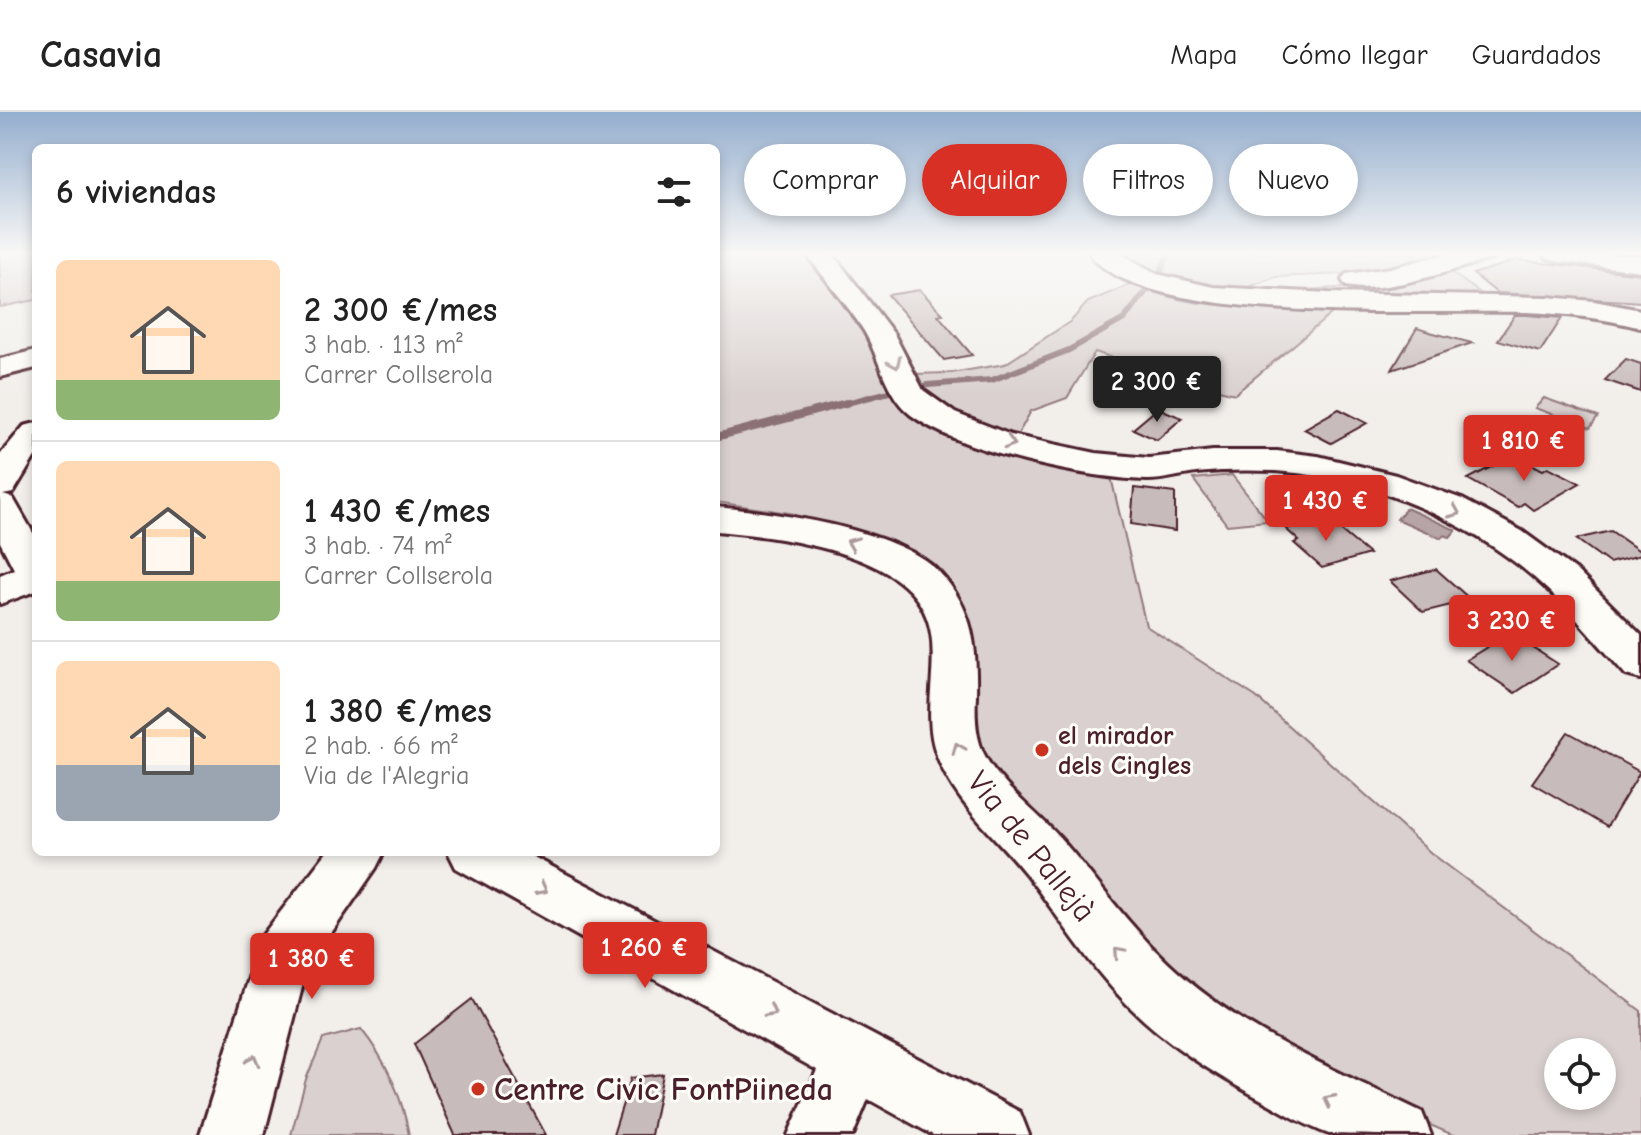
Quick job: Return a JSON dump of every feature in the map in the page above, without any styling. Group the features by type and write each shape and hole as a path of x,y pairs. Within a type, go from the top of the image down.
{"street":[{"path":"854,301 887,345 908,394 937,418 1005,442 1108,465 1151,469 1202,462 1286,461 1346,471 1389,485 1507,537 1536,558 1641,663"},
{"path":"1306,301 1537,304 1639,314"},
{"path":"0,368 32,360"},
{"path":"0,485 7,469 32,438"},
{"path":"0,506 32,567"},
{"name":"Via de Pallejà","path":"720,519 809,529 897,562 923,580 942,602 954,633 957,668 952,732 961,758 986,793 1032,843 1105,936 1147,984 1194,1023 1257,1063 1399,1135"},
{"path":"0,590 32,577"},
{"path":"232,1135 282,956 355,856"},
{"path":"481,856 997,1135"},
{"path":"820,1135 855,1057"}],"shaded area":[{"path":"0,301 32,301 32,301 0,307"},
{"path":"720,301 840,301 872,346 895,396 1110,473 1146,626 1256,697 1431,853 1641,1011 1641,1135 1453,1135 1195,1023 989,765 958,718 970,620 942,583 770,520 795,514 720,503"},
{"path":"1186,301 1233,306 1337,309 1235,394 1177,380 1095,352 1067,398 1031,411 1017,436 973,422 944,407 921,387 913,374 951,373 1005,364 1071,321 1088,302"},
{"path":"1544,398 1598,417 1590,428 1535,408"},
{"path":"1232,475 1268,521 1227,525 1193,479"},
{"path":"1406,508 1456,530 1450,537 1444,535 1441,538 1397,519"},
{"path":"361,1029 392,1079 409,1135 291,1135 306,1079 323,1039"}],"building":[{"path":"893,301 930,301 943,314 938,315 972,355 944,360"},
{"path":"1515,315 1562,318 1540,352 1498,340"},
{"path":"1417,328 1426,331 1472,343 1392,370"},
{"path":"1626,359 1641,364 1641,392 1605,380"},
{"path":"1158,408 1182,418 1157,440 1133,429"},
{"path":"1339,409 1367,423 1331,443 1304,429"},
{"path":"1514,455 1543,470 1548,467 1580,483 1533,510 1524,503 1518,507 1468,479"},
{"path":"1134,488 1175,493 1175,531 1131,524"},
{"path":"1326,518 1369,554 1322,568 1294,543 1299,541 1286,529"},
{"path":"1611,531 1641,555 1609,563 1576,539"},
{"path":"1436,569 1471,600 1423,612 1390,581"},
{"path":"1510,633 1558,664 1515,693 1466,660"},
{"path":"1568,732 1640,772 1607,827 1532,783"},
{"name":"Centre Civic FontPiineda","path":"472,999 546,1135 455,1135 414,1044"},
{"name":"Centre Civic FontPiineda","path":"663,1074 651,1135 613,1135 631,1078"}],"waterway":[{"path":"927,385 992,380 1069,350 1124,319 1139,301"},
{"path":"839,405 893,391"},
{"path":"720,436 846,403"}],"place":[{"name":"el mirador dels Cingles","path":"1042,750"},
{"name":"Centre Civic FontPiineda","path":"478,1089"}]}
